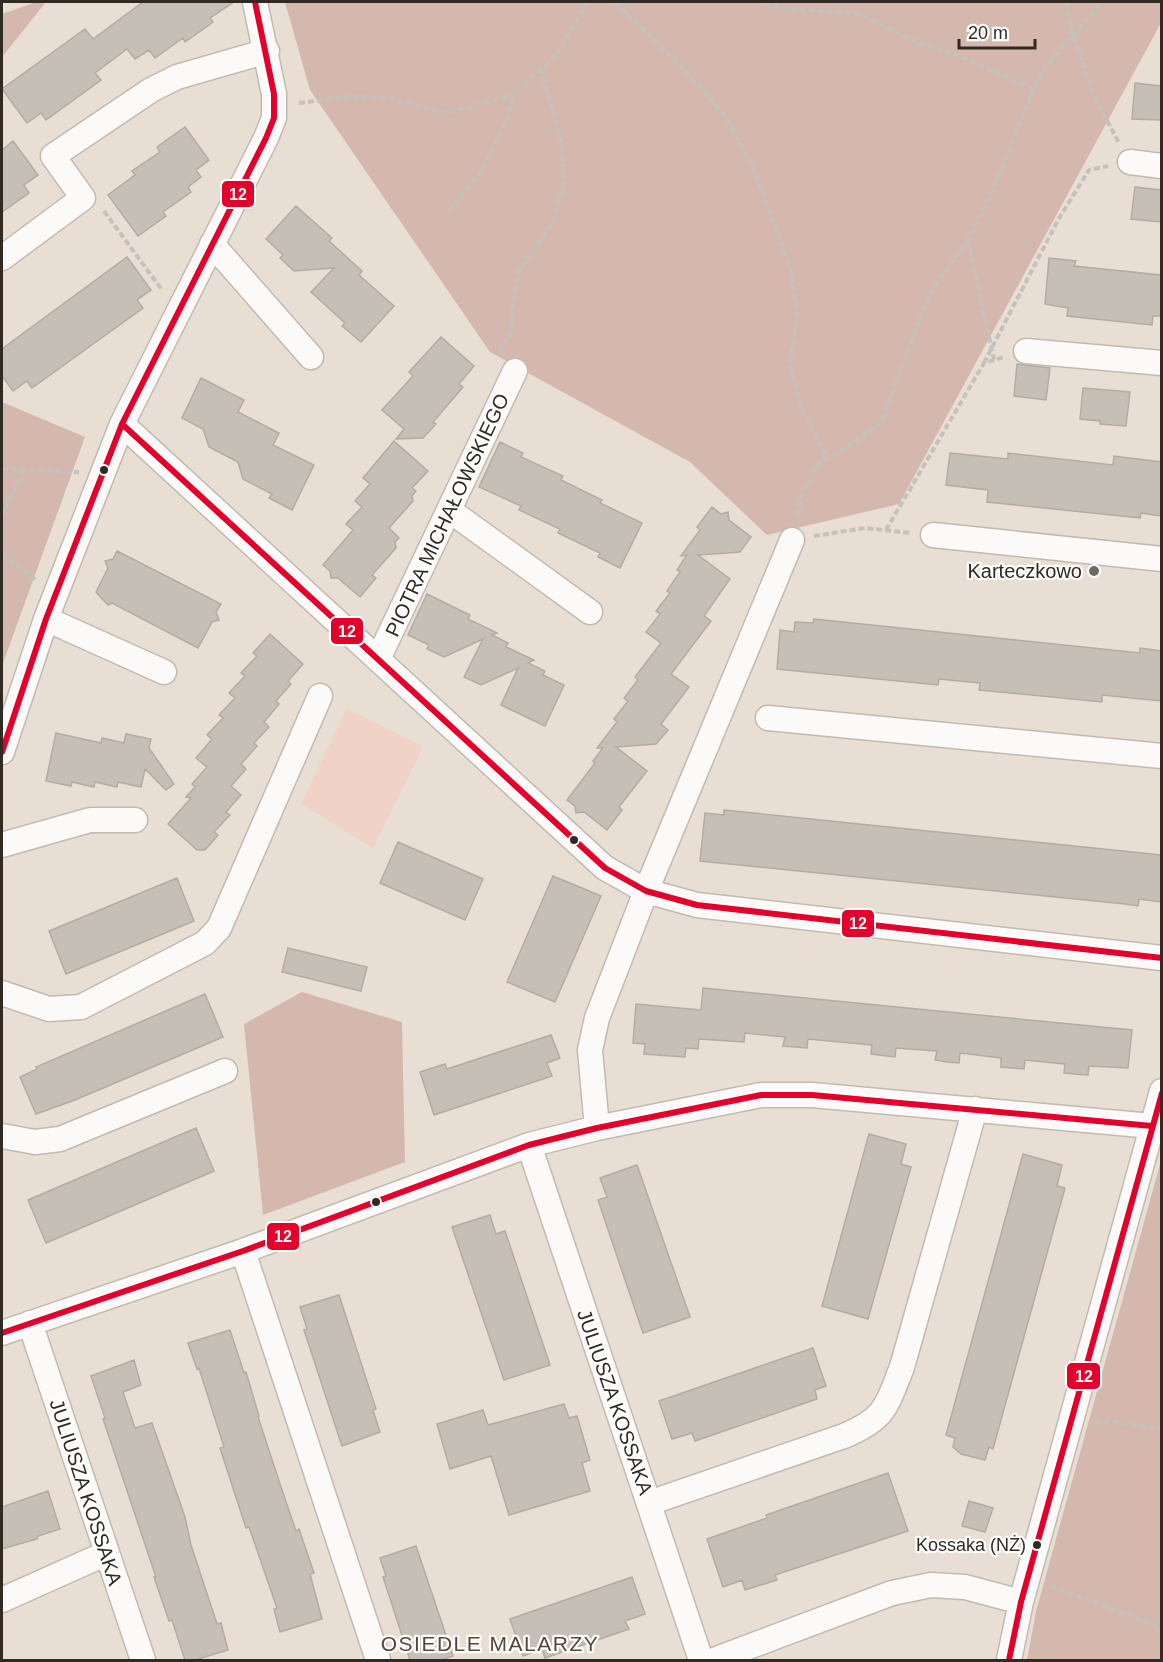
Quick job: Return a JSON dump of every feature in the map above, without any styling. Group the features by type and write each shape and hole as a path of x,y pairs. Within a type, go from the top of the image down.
{"street":[{"path":"2,752 46,619 122,424 266,138 273,118 274,106 267,51 255,2"},
{"path":"2,258 83,198 53,156 151,90 177,77 267,51"},
{"path":"1130,162 1161,165"},
{"path":"212,244 311,357"},
{"path":"1026,351 1161,363"},
{"name":"PIOTRA MICHAŁOWSKIEGO","path":"378,659 515,371"},
{"name":"PIOTRA MICHAŁOWSKIEGO","path":"122,424 605,868 646,891 698,905 1161,958"},
{"path":"449,510 591,612"},
{"path":"933,535 1161,559"},
{"path":"597,1128 590,1050 597,1018 646,891 792,540"},
{"path":"46,619 165,672"},
{"path":"2,993 49,1009 81,1007 205,944 219,928 320,696"},
{"path":"768,718 1161,756"},
{"path":"2,844 90,820 135,820"},
{"path":"2,1136 35,1142 60,1139 225,1071"},
{"path":"1009,1660 1021,1602 1161,1091"},
{"path":"2,1334 243,1251 529,1145 597,1128 761,1095 812,1095 975,1108 1152,1126"},
{"path":"649,1503 844,1436 864,1428 880,1416 902,1367 975,1108"},
{"name":"JULIUSZA KOSSAKA","path":"529,1145 701,1660"},
{"path":"243,1251 378,1660"},
{"name":"JULIUSZA KOSSAKA","path":"30,1323 142,1660"},
{"path":"2,1600 107,1553"},
{"path":"714,1660 892,1593 931,1584 965,1587 1021,1602"}],"path":[{"path":"274,106 343,97 383,97 446,113 513,95 558,52 588,2"},
{"path":"615,2 688,73 726,117 754,169 791,270 797,316 790,364 801,408 827,458"},
{"path":"765,2 784,8 860,14 912,40 965,58 1034,89"},
{"path":"886,530 992,349 1058,220 1089,170 1130,162 1095,98 1073,35 1066,2"},
{"path":"933,535 865,528 792,540 802,494 819,463 881,423 928,297 968,240 993,190 1040,74 1101,2"},
{"path":"497,354 512,331 513,302 519,270 552,224 564,184 561,139 540,68"},
{"path":"448,210 481,172 508,117 513,95"},
{"path":"83,198 95,200 178,312"},
{"path":"968,240 994,360"},
{"path":"984,363 1026,351"},
{"path":"2,469 103,473"},
{"path":"2,516 24,470"},
{"path":"2,554 55,596"},
{"path":"1070,1423 1116,1422 1161,1429"},
{"path":"1029,1574 1055,1588 1161,1628"}],"shaded area":[{"path":"36,2 46,2 2,57 2,14"},
{"path":"285,2 1161,2 1162,21 899,504 767,535 690,462 490,352 310,90"},
{"path":"2,402 85,437 2,666"},
{"path":"347,709 423,747 373,848 301,804"},
{"path":"302,992 402,1022 405,1162 263,1215 244,1024"},
{"path":"1161,1161 1161,1660 1027,1660 1036,1611"}],"building":[{"path":"143,2 234,2 210,18 213,22 185,42 183,38 155,58 149,50 135,59 127,49 95,73 101,80 46,120 41,113 27,123 2,89 85,29 93,39"},
{"path":"1135,83 1161,86 1161,120 1132,119"},
{"path":"185,127 209,160 196,170 201,177 188,187 191,192 163,212 166,216 138,236 108,195 135,175 132,171 160,152 157,147"},
{"path":"13,141 38,175 24,185 29,193 2,212 2,150"},
{"path":"1135,187 1161,190 1161,222 1131,219"},
{"path":"296,206 332,238 329,241 362,271 359,275 394,306 361,342 342,326 345,323 311,292 334,268 294,271 280,258 283,255 266,239"},
{"path":"127,257 151,290 137,300 143,308 32,388 27,381 13,391 2,376 2,349"},
{"path":"1049,258 1076,261 1074,266 1161,275 1161,316 1153,316 1152,325 1067,316 1068,308 1045,304"},
{"path":"441,337 474,366 459,384 463,387 433,422 436,424 423,438 396,439 404,429 382,410 413,376 409,372"},
{"path":"1017,364 1050,368 1046,400 1014,396"},
{"path":"201,378 244,400 238,412 279,433 273,445 314,465 292,510 269,498 272,494 243,479 238,462 209,447 203,429 182,418"},
{"path":"1083,388 1130,392 1126,426 1100,424 1100,421 1080,419"},
{"path":"394,441 428,471 412,488 416,491 412,496 413,501 389,528 399,538 395,542 396,548 372,575 376,578 360,597 338,578 331,578 330,571 323,565 353,530 346,524 362,507 355,501 370,484 363,478"},
{"path":"500,442 523,453 521,457 563,476 561,480 602,500 600,503 642,523 620,568 598,557 600,553 558,533 560,529 519,510 521,506 479,487"},
{"path":"950,453 1008,459 1008,453 1113,465 1114,456 1161,462 1161,516 1141,513 1140,518 987,502 988,490 946,485"},
{"path":"712,507 721,514 728,512 729,520 751,537 740,552 698,555 730,579 704,616 711,621 671,674 689,687 661,724 668,730 656,744 616,747 647,771 619,807 622,810 607,830 584,812 576,813 575,806 567,800 595,763 593,761 603,748 597,748 617,722 614,719 628,701 624,698 638,680 635,677 661,643 646,632 660,614 656,611 670,593 667,591 680,572 677,570 687,555 681,556 700,530 697,527"},
{"path":"117,551 221,604 216,612 219,620 212,622 198,648 112,603 108,605 96,592 108,568 105,561 113,559"},
{"path":"427,594 470,615 468,619 497,633 492,635 508,643 506,647 534,660 528,663 545,671 543,675 564,685 545,726 501,705 518,668 481,685 464,677 483,639 444,657 427,649 429,645 408,635"},
{"path":"814,619 1140,653 1140,648 1161,651 1161,701 1102,695 1102,702 979,690 980,683 939,679 938,685 777,669 780,630 794,632 795,622 813,623"},
{"path":"270,634 303,664 288,681 291,684 276,701 279,704 264,722 269,727 254,743 257,746 241,764 246,769 231,786 241,795 226,812 230,815 214,832 218,835 205,850 197,850 168,824 191,798 186,797 195,787 192,784 207,767 196,758 212,739 207,735 223,718 219,715 235,698 229,693 245,676 241,673 257,656 253,653"},
{"path":"56,733 101,743 102,738 124,743 126,734 151,739 149,748 174,784 166,790 145,769 141,787 118,782 117,787 95,782 94,787 72,782 71,786 46,781"},
{"path":"724,810 1161,855 1161,902 1139,899 1138,906 700,861 705,813 724,815"},
{"path":"398,842 483,879 465,920 380,883"},
{"path":"553,876 601,896 555,1002 507,982"},
{"path":"177,878 194,921 66,974 49,931"},
{"path":"288,948 367,967 361,991 282,972"},
{"path":"703,988 1132,1030 1128,1068 1089,1066 1088,1075 1064,1073 1065,1064 1025,1060 1024,1069 1001,1067 1001,1058 960,1053 959,1063 947,1062 935,1060 937,1051 896,1048 895,1057 871,1054 872,1045 808,1039 807,1048 783,1046 785,1037 745,1033 744,1042 699,1039 698,1049 686,1048 685,1057 644,1054 645,1044 633,1043 636,1004 701,1010"},
{"path":"205,994 223,1037 75,1100 36,1114 20,1077 37,1069 36,1067"},
{"path":"551,1035 560,1058 547,1063 552,1076 434,1115 420,1072 445,1064 447,1069"},
{"path":"196,1128 214,1171 46,1243 28,1200"},
{"path":"869,1134 906,1144 901,1164 911,1167 868,1319 822,1306"},
{"path":"1023,1154 1062,1165 1057,1186 1065,1188 993,1449 989,1447 985,1460 961,1454 953,1447 955,1438 946,1435"},
{"path":"637,1165 690,1317 643,1333 598,1200 607,1197 600,1178"},
{"path":"490,1215 496,1234 505,1231 550,1365 504,1380 452,1227"},
{"path":"339,1295 376,1409 373,1410 380,1432 342,1446 304,1330 307,1329 300,1307"},
{"path":"230,1330 244,1373 246,1372 258,1417 296,1531 299,1529 314,1573 310,1574 322,1619 280,1632 274,1609 277,1608 249,1527 246,1528 220,1448 224,1447 199,1368 197,1369 188,1343"},
{"path":"813,1348 826,1386 815,1390 817,1399 695,1441 692,1433 672,1439 659,1401"},
{"path":"134,1360 141,1385 123,1392 135,1428 152,1423 185,1517 191,1545 217,1624 221,1623 228,1650 195,1660 185,1660 172,1620 169,1621 91,1376"},
{"path":"564,1404 569,1418 577,1416 590,1460 582,1463 590,1491 509,1515 491,1456 450,1469 437,1424 483,1410 488,1425"},
{"path":"888,1473 908,1531 775,1575 777,1580 745,1590 742,1580 723,1587 707,1539 767,1518 766,1515"},
{"path":"48,1491 60,1529 38,1536 37,1539 2,1549 2,1507"},
{"path":"969,1501 993,1508 985,1532 962,1526"},
{"path":"416,1546 453,1656 441,1660 410,1660 383,1577 386,1576 380,1558"},
{"path":"632,1577 645,1614 625,1621 629,1629 545,1658 542,1649 523,1656 510,1619"}],"transit line":[{"name":"12","path":"2,752 46,619 122,424 274,118 274,94 255,2"},
{"name":"12","path":"122,424 605,868 646,891 697,905 1162,958"},
{"name":"12","path":"1009,1660 1021,1602 1162,1093"},
{"name":"12","path":"2,1333 243,1251 529,1145 597,1128 761,1095 812,1095 1152,1126"}],"place":[{"name":"Karteczkowo","path":"1094,571"},
{"name":"Kossaka (NŻ)","path":"1037,1545"}],"district":[{"name":"OSIEDLE MALARZY","path":"490,1643"}]}
